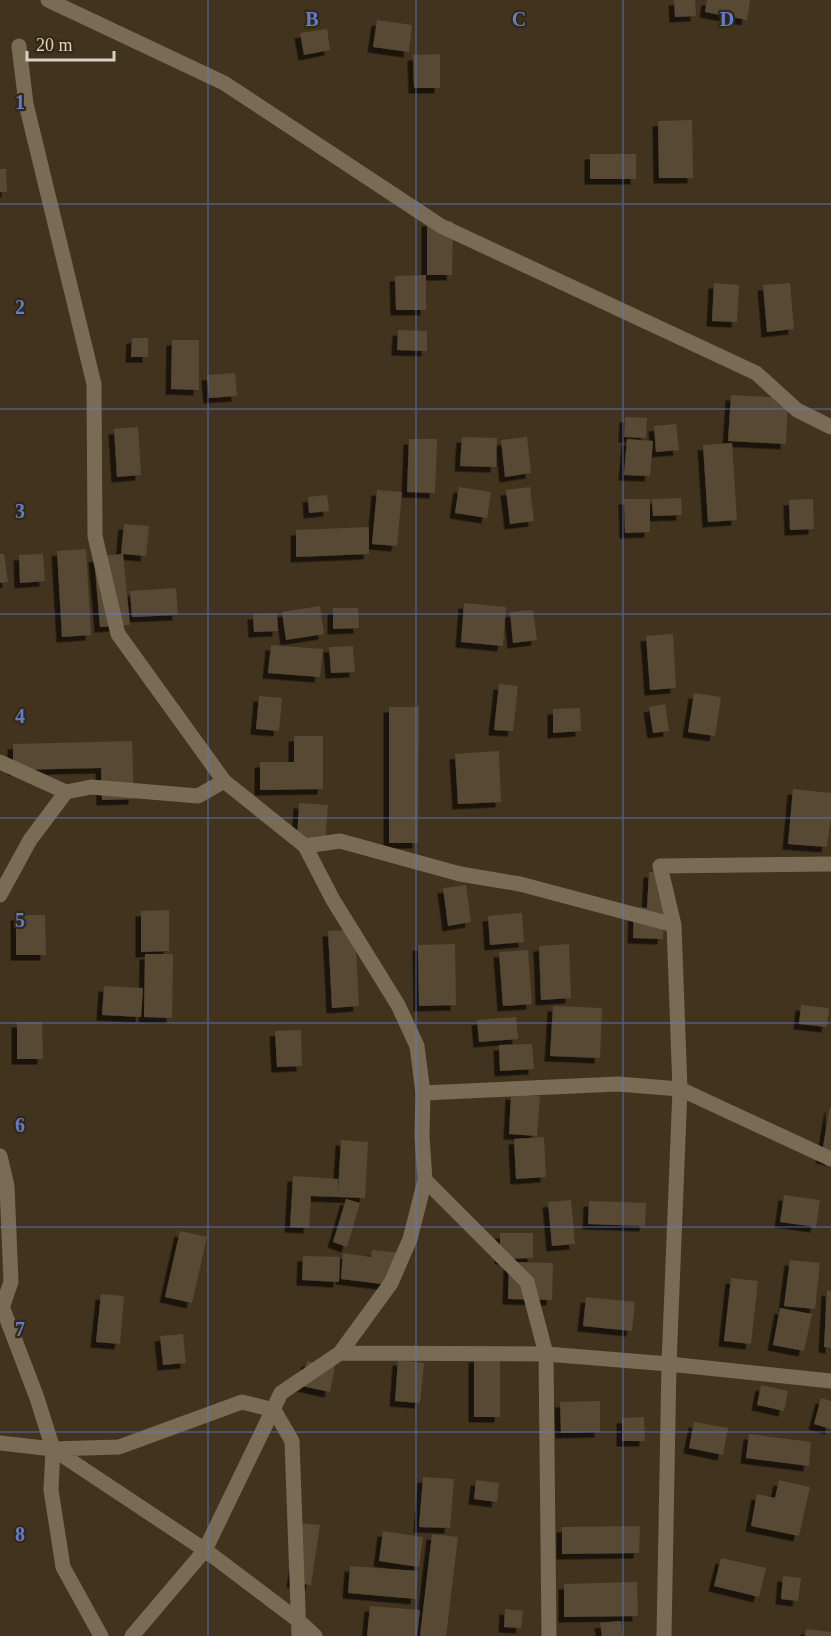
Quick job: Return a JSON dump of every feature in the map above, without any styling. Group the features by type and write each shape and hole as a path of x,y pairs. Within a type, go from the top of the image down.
{"street":[{"path":"48,0 224,83 441,226 756,374 797,410 831,427"},
{"path":"19,46 26,104 94,384 95,536 118,634 224,781 305,846 333,900 398,1005 417,1046 423,1093 422,1136 425,1180 410,1239 391,1283 340,1353 281,1393 205,1550 132,1636"},
{"path":"0,762 66,792 91,787 198,796 224,781"},
{"path":"0,895 30,840 66,792"},
{"path":"305,846 340,841 460,874 520,884 674,925"},
{"path":"664,1636 669,1364 680,1089 674,925 660,866 831,864"},
{"path":"423,1093 618,1084 680,1089 831,1159"},
{"path":"0,1156 6,1186 11,1282 2,1303 53,1449 51,1491 63,1567 101,1636"},
{"path":"425,1180 527,1282 546,1354 549,1636"},
{"path":"340,1353 546,1354 831,1381"},
{"path":"0,1443 53,1449 119,1447 242,1402 274,1410 292,1441 299,1629"},
{"path":"53,1449 205,1550 299,1629 315,1636"}],"building":[{"path":"674,0 695,0 696,16 675,17"},
{"path":"707,0 750,0 747,20 705,12"},
{"path":"377,20 412,25 409,52 373,47"},
{"path":"327,29 330,50 304,55 300,33"},
{"path":"440,54 440,88 414,88 413,55"},
{"path":"692,120 693,178 659,178 658,121"},
{"path":"590,154 636,154 636,179 590,179"},
{"path":"0,169 6,169 7,192 0,192"},
{"path":"427,221 453,221 452,275 427,275"},
{"path":"426,275 426,310 396,310 395,276"},
{"path":"714,283 739,285 737,322 712,321"},
{"path":"790,283 794,329 767,332 763,285"},
{"path":"398,330 427,331 427,351 397,350"},
{"path":"132,338 148,338 148,357 131,357"},
{"path":"172,340 199,340 199,390 171,389"},
{"path":"235,373 237,396 209,398 207,375"},
{"path":"731,395 788,398 786,444 728,441"},
{"path":"625,417 647,418 646,438 624,437"},
{"path":"676,424 679,450 656,452 654,426"},
{"path":"138,427 141,475 117,477 114,429"},
{"path":"462,437 497,438 496,467 460,466"},
{"path":"527,437 531,473 505,477 501,440"},
{"path":"409,439 437,439 435,493 407,492"},
{"path":"627,439 653,441 650,476 624,475"},
{"path":"732,443 737,520 708,522 703,445"},
{"path":"459,487 491,492 487,518 455,513"},
{"path":"530,487 534,521 510,524 506,490"},
{"path":"377,490 402,492 397,546 372,544"},
{"path":"327,495 329,511 309,513 308,497"},
{"path":"681,498 682,515 653,516 652,499"},
{"path":"624,499 650,499 650,532 625,533"},
{"path":"813,499 814,529 790,530 789,500"},
{"path":"124,524 149,526 146,556 123,554 130,625 100,627 94,557 121,554"},
{"path":"369,527 369,554 296,557 296,530"},
{"path":"86,549 91,635 62,637 57,551"},
{"path":"0,554 4,554 8,582 0,583"},
{"path":"43,554 45,581 20,583 19,555"},
{"path":"176,588 178,615 132,617 130,591"},
{"path":"464,603 506,607 503,646 461,642"},
{"path":"320,606 324,634 286,640 282,612"},
{"path":"333,608 358,608 359,628 333,629"},
{"path":"533,610 537,640 513,643 510,612"},
{"path":"277,613 278,631 254,632 253,614"},
{"path":"673,634 676,688 650,690 646,636"},
{"path":"271,645 323,649 320,677 268,673"},
{"path":"353,646 355,672 331,673 329,647"},
{"path":"499,684 518,686 513,731 494,730"},
{"path":"694,693 721,697 715,736 688,732"},
{"path":"259,696 282,698 279,731 256,729"},
{"path":"665,704 669,731 653,733 649,707"},
{"path":"389,707 419,707 418,843 389,843"},
{"path":"580,708 581,731 553,733 553,709"},
{"path":"294,736 323,736 323,789 260,790 260,762 294,762"},
{"path":"132,741 134,799 102,800 101,768 13,770 13,744"},
{"path":"499,751 501,802 458,804 455,754"},
{"path":"793,789 831,793 827,847 788,844"},
{"path":"299,803 328,805 325,842 297,840"},
{"path":"649,872 667,873 663,939 633,938 634,907 647,908"},
{"path":"466,885 471,922 448,926 443,888"},
{"path":"169,910 169,951 141,952 141,911"},
{"path":"522,913 524,942 490,945 488,916"},
{"path":"16,915 45,915 46,955 16,955"},
{"path":"355,930 359,1006 332,1008 328,931"},
{"path":"455,944 456,1005 419,1006 418,945"},
{"path":"569,944 571,998 541,1000 539,946"},
{"path":"528,950 532,1004 503,1006 499,952"},
{"path":"145,954 173,954 172,1018 144,1017"},
{"path":"104,986 143,988 141,1017 102,1015"},
{"path":"801,1005 829,1008 827,1027 799,1024"},
{"path":"553,1006 602,1008 600,1058 550,1056"},
{"path":"516,1017 518,1039 479,1042 477,1020"},
{"path":"17,1022 42,1022 43,1059 17,1059"},
{"path":"301,1030 302,1066 277,1067 275,1031"},
{"path":"532,1044 534,1069 500,1071 499,1045"},
{"path":"511,1094 540,1096 537,1136 509,1134"},
{"path":"831,1107 831,1160 821,1158"},
{"path":"544,1137 546,1177 516,1179 514,1139"},
{"path":"341,1140 368,1142 365,1198 311,1196 309,1228 290,1227 293,1176 338,1179 338,1192"},
{"path":"784,1195 820,1200 816,1227 780,1222"},
{"path":"346,1199 360,1203 347,1247 333,1242"},
{"path":"571,1200 575,1244 552,1246 548,1202"},
{"path":"589,1201 646,1203 645,1226 588,1224"},
{"path":"180,1231 207,1237 192,1303 165,1297"},
{"path":"500,1233 533,1233 533,1258 500,1259"},
{"path":"372,1250 402,1253 398,1286 341,1279 343,1253 371,1257"},
{"path":"303,1256 340,1257 339,1282 302,1280"},
{"path":"790,1260 820,1263 815,1309 784,1306"},
{"path":"509,1262 553,1263 552,1300 508,1299"},
{"path":"731,1278 758,1281 751,1344 724,1341"},
{"path":"827,1290 831,1291 831,1348 824,1347"},
{"path":"101,1294 124,1296 120,1344 96,1342"},
{"path":"586,1297 635,1302 632,1331 583,1326"},
{"path":"780,1308 812,1314 804,1351 773,1345"},
{"path":"183,1334 186,1363 163,1365 160,1336"},
{"path":"474,1357 500,1357 500,1417 474,1417"},
{"path":"398,1360 424,1363 420,1403 395,1401"},
{"path":"307,1361 335,1366 330,1392 302,1386"},
{"path":"761,1385 788,1391 784,1411 757,1405"},
{"path":"821,1398 831,1401 831,1429 814,1424"},
{"path":"600,1401 600,1432 561,1433 560,1402"},
{"path":"644,1417 645,1441 622,1441 622,1418"},
{"path":"694,1422 728,1428 723,1455 689,1448"},
{"path":"749,1434 811,1442 809,1466 746,1458"},
{"path":"423,1477 454,1479 450,1528 419,1527"},
{"path":"476,1480 499,1483 497,1502 474,1499"},
{"path":"779,1480 810,1487 799,1536 751,1526 757,1494 775,1498"},
{"path":"301,1523 320,1525 311,1585 292,1582"},
{"path":"640,1526 639,1553 562,1554 562,1527"},
{"path":"383,1531 423,1537 419,1567 379,1561"},
{"path":"432,1534 458,1537 446,1636 420,1636"},
{"path":"721,1558 766,1568 759,1597 714,1586"},
{"path":"350,1566 418,1571 416,1599 348,1593"},
{"path":"783,1576 801,1578 798,1601 781,1599"},
{"path":"637,1582 638,1616 564,1617 564,1584"},
{"path":"370,1606 420,1610 417,1636 367,1636"},
{"path":"505,1609 523,1611 521,1628 504,1627"},
{"path":"621,1621 622,1636 602,1636 600,1623"},
{"path":"806,1629 831,1632 831,1636 805,1636"}]}
